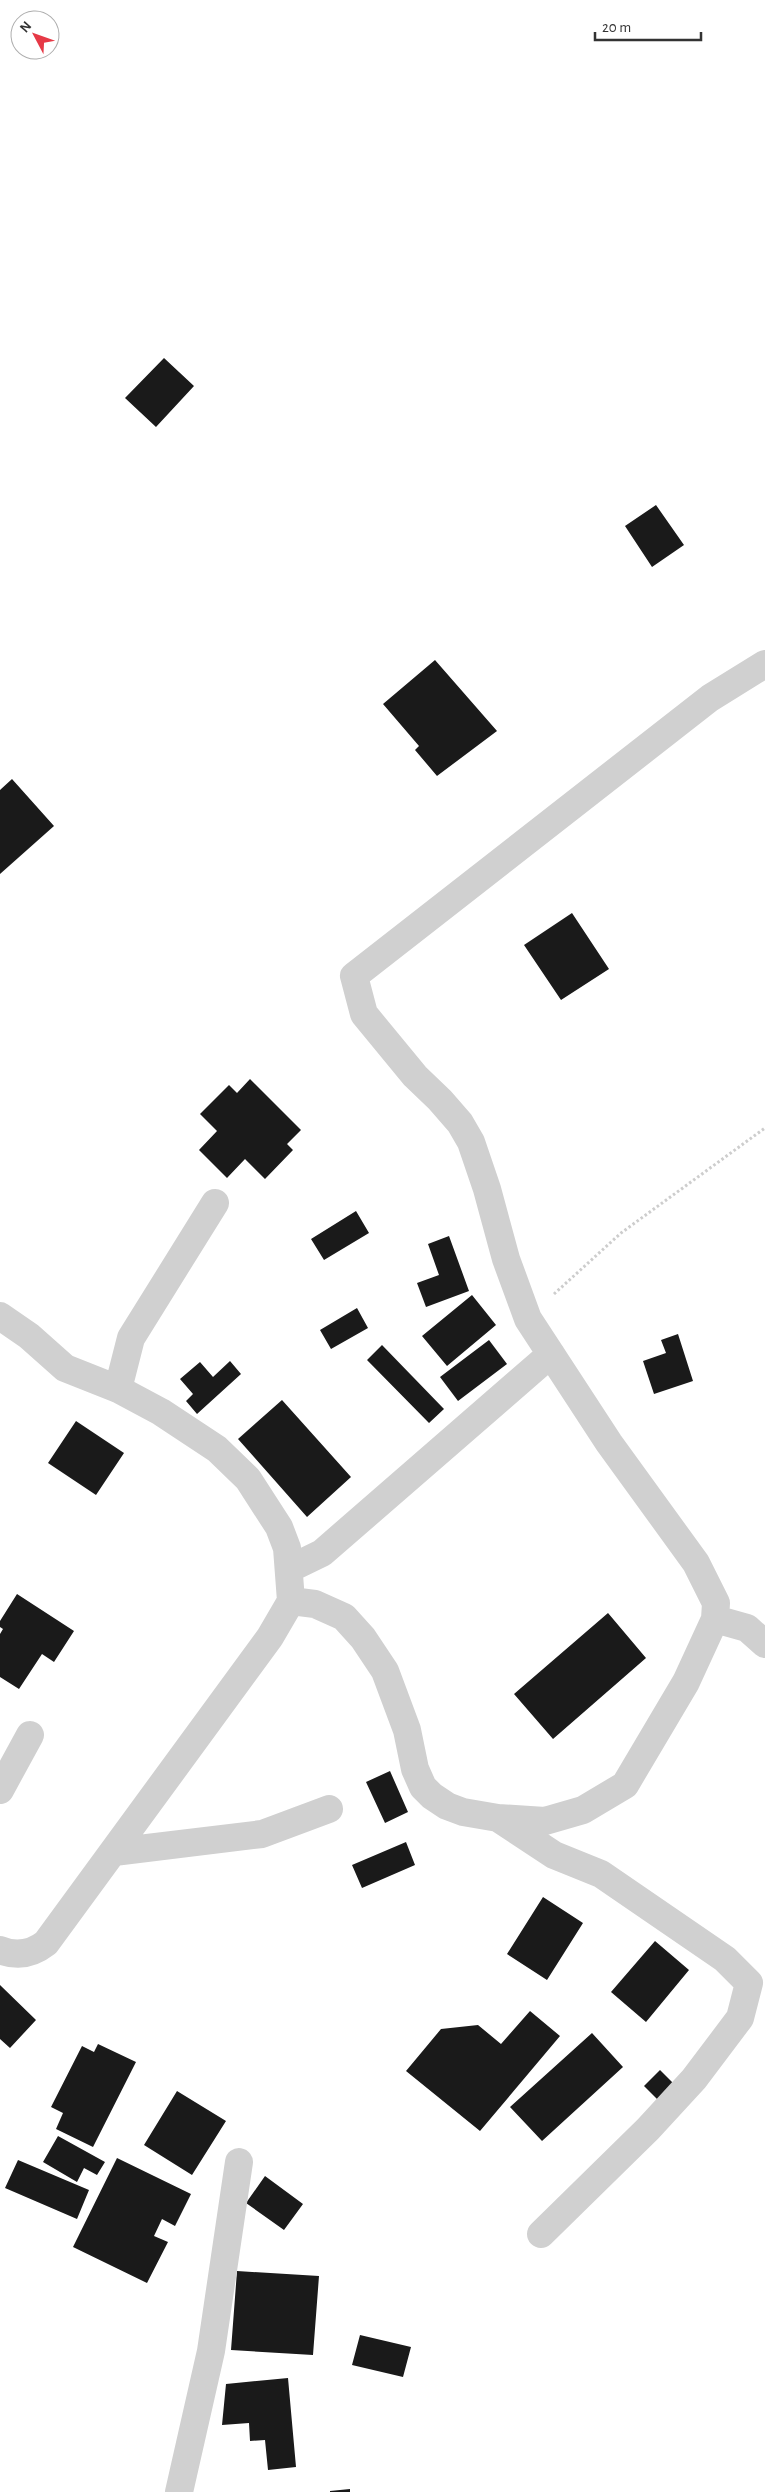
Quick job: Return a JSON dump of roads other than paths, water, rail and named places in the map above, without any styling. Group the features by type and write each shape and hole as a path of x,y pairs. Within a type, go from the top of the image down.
{"street":[{"path":"291,1601 314,1604 344,1617 363,1638 385,1671 399,1706 415,1769 423,1787 447,1806 463,1812 498,1818 544,1822 582,1810 625,1785 686,1682 715,1619 716,1603 696,1563 640,1488 528,1319 506,1259 487,1189 471,1142 460,1123 415,1076 364,1014 354,976 710,698 765,664"},
{"path":"118,1389 131,1338 215,1203"},
{"path":"0,1316 28,1336 64,1368 118,1389 161,1412 217,1449 248,1479 279,1527 287,1548 291,1601 249,1667 46,1942 36,1951 24,1954 8,1953 0,1950"},
{"path":"289,1569 322,1554 551,1354"},
{"path":"715,1619 747,1628 765,1644"},
{"path":"0,1790 30,1735"},
{"path":"114,1852 262,1834 329,1809"},
{"path":"498,1818 554,1855 601,1874 725,1959 748,1983 740,2018 694,2079 648,2130 541,2234"},
{"path":"179,2492 211,2351 240,2162"}]}
